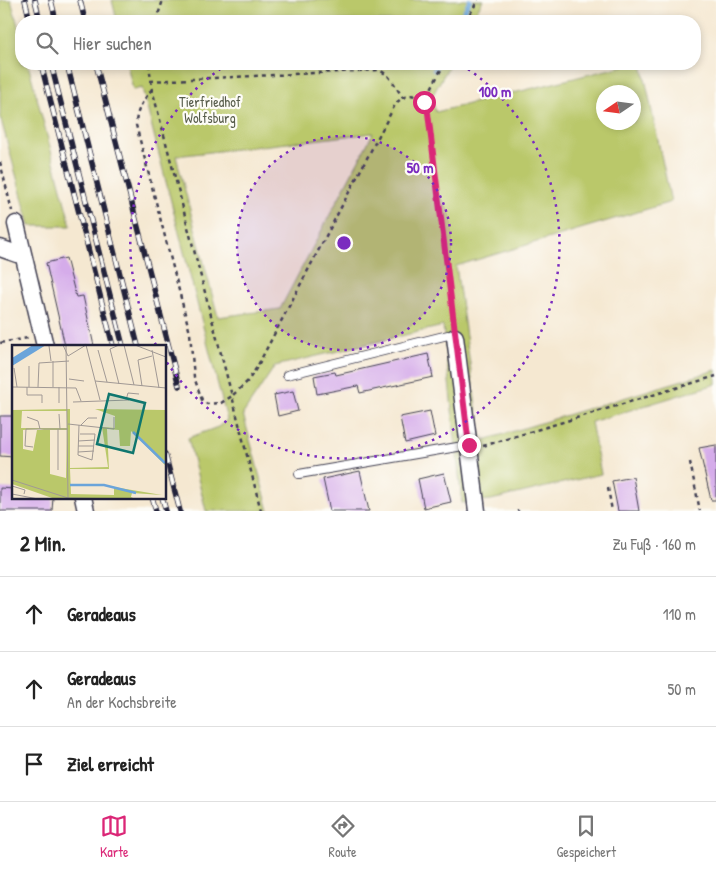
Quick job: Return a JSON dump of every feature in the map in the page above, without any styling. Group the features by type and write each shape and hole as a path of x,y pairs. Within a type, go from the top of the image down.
{"street":[{"path":"16,224 44,340"},
{"path":"0,248 24,256"},
{"path":"455,337 476,511"},
{"path":"83,498 86,511"}],"lane":[{"path":"287,374 448,335 455,337"},
{"path":"299,474 469,448"}],"path":[{"path":"158,15 163,0"},
{"path":"469,15 478,0"},
{"path":"149,70 152,90 261,511"},
{"path":"150,81 378,70 385,73 403,98"},
{"path":"424,102 441,70"},
{"path":"152,90 141,103 136,116 136,125 190,333 194,378 202,400 207,404 221,403 232,396 248,381 396,103 410,95 424,102 428,113 455,337"},
{"path":"0,162 16,224"},
{"path":"0,343 44,340"},
{"path":"469,448 716,376"},
{"path":"690,462 700,511"},
{"path":"608,488 612,511"}],"green space":[{"path":"0,0 11,0 15,15 15,70 30,70 71,226 30,226 0,116"},
{"path":"112,0 483,0 474,15 116,15"},
{"name":"Tierfriedhof Wolfsburg","path":"128,70 447,70 431,98 436,112 607,70 643,70 671,202 456,266 481,441 716,370 716,384 591,422 601,474 491,500 462,503 443,326 275,366 243,414 269,511 206,511 188,438 218,427 227,420 142,88 133,90","holes":["373,133 280,309 218,317 176,156"]}],"building":[{"path":"66,258 76,297 83,296 94,345 65,345 46,263"},
{"path":"428,354 433,377 360,393 358,386 317,394 314,376 335,372 336,375"},
{"path":"293,391 298,411 278,416 274,395"},
{"path":"430,411 435,436 405,443 400,417"},
{"path":"0,416 12,416 12,457 0,456"},
{"path":"716,445 716,500 711,500 699,448"},
{"path":"360,471 369,511 330,511 323,479"},
{"path":"444,473 451,502 424,508 418,479"},
{"path":"633,477 639,511 618,511 612,481"},
{"path":"0,488 12,489 12,498 53,498 52,511 0,511"}],"waterway":[{"path":"462,15 470,0"}],"railway":[{"path":"25,0 29,15"},
{"path":"35,0 39,15"},
{"path":"51,0 55,15"},
{"path":"80,0 84,15"},
{"path":"43,70 113,345"},
{"path":"53,70 123,345"},
{"path":"69,70 138,345"},
{"path":"98,70 179,386"},
{"path":"166,458 180,511"},
{"path":"152,498 156,511"},
{"path":"162,498 166,511"}],"route":[{"path":"424,102 428,113 469,445"}]}
